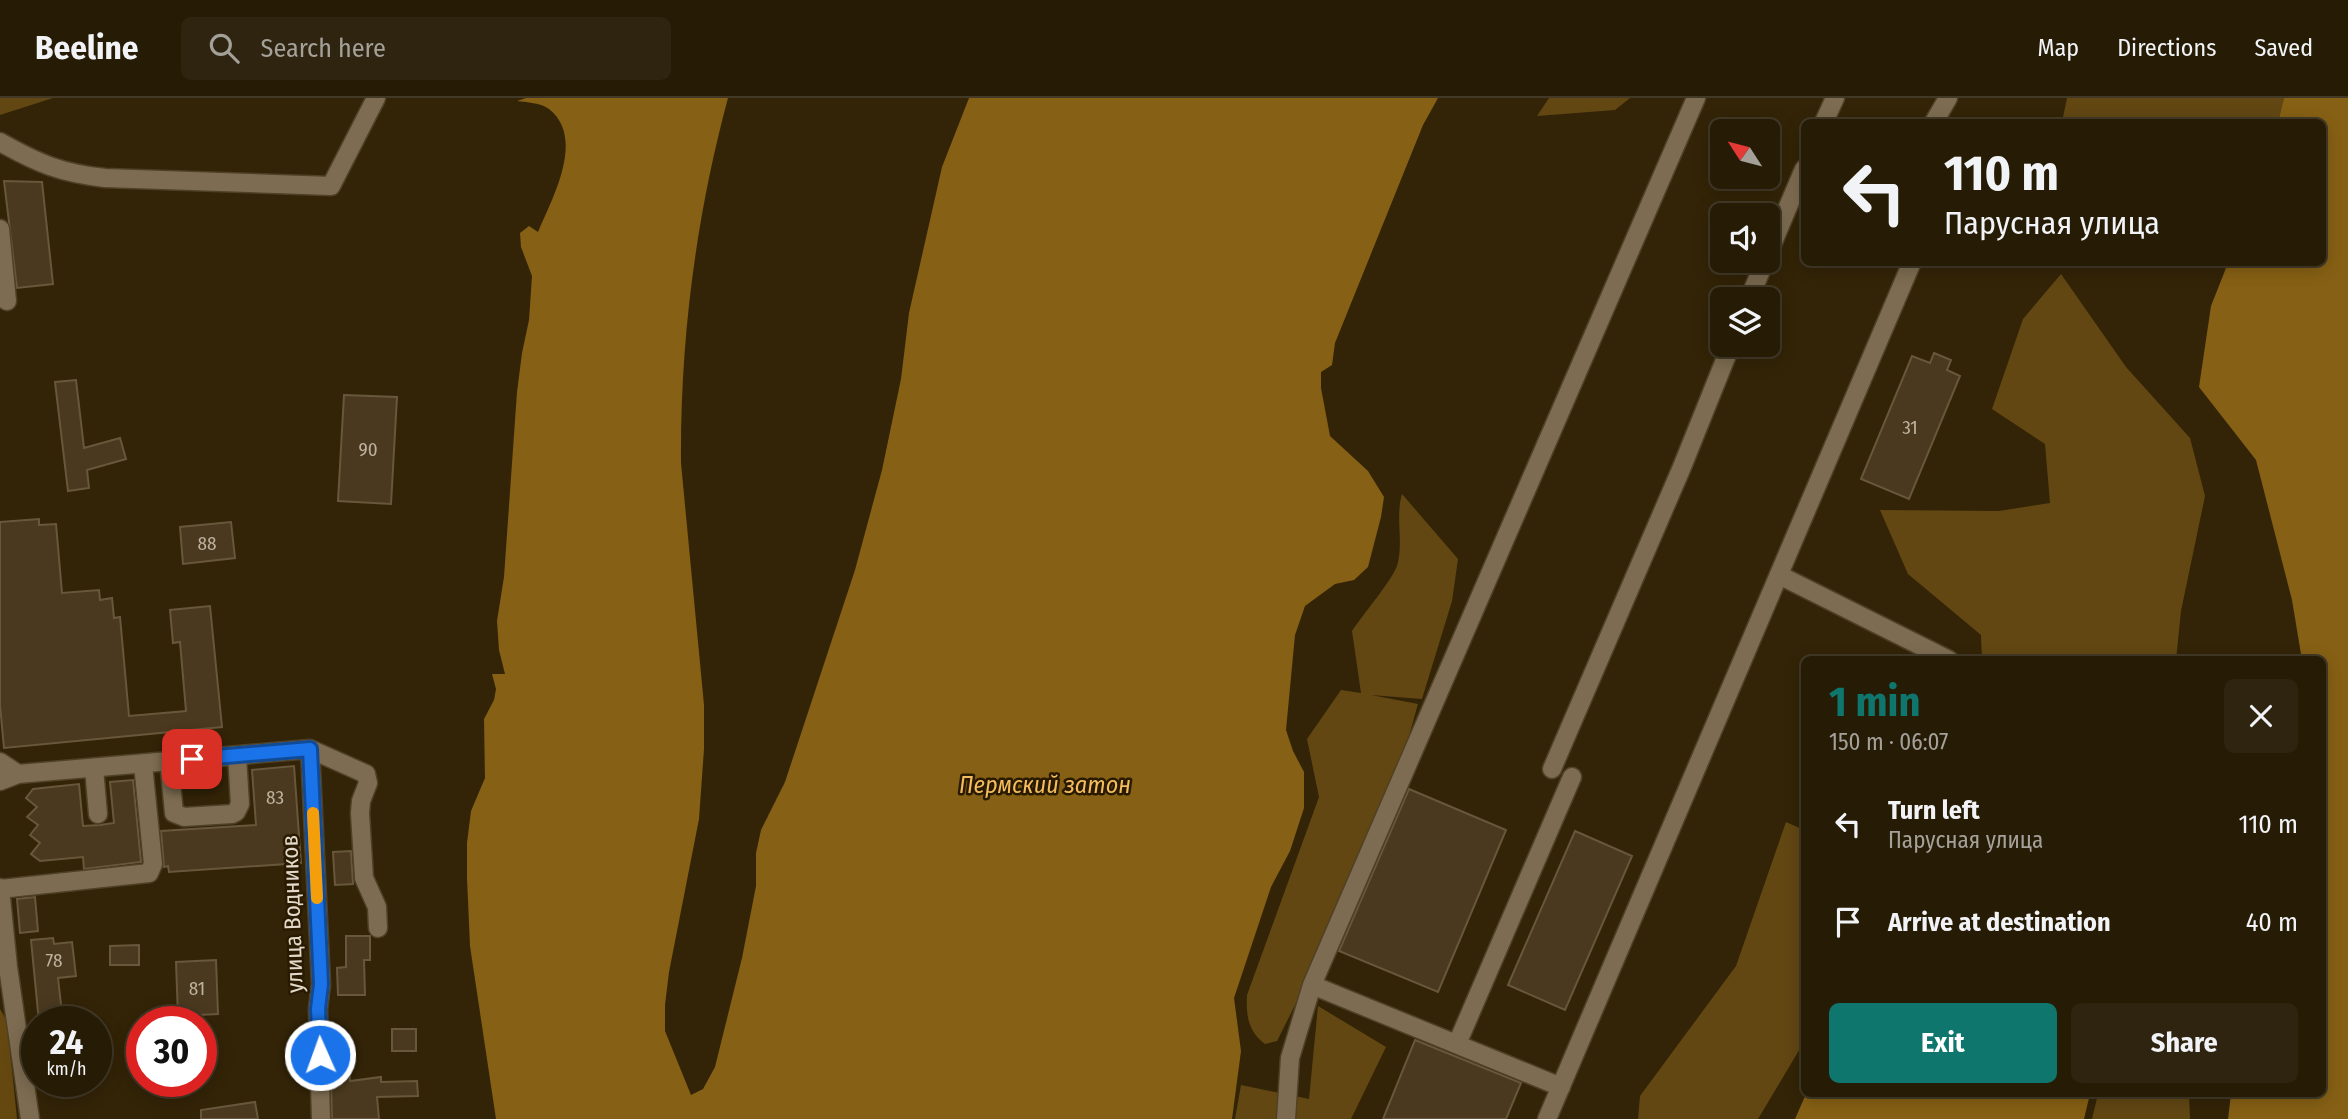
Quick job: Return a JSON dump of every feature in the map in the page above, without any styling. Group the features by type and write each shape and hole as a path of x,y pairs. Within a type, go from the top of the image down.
{"street":[{"path":"0,142 31,159 69,173 106,178 331,186 376,98"},
{"path":"1286,1119 1290,1058 1312,985 1696,98"},
{"path":"1825,119 1835,98"},
{"path":"1930,98 1934,119"},
{"path":"1937,119 1948,98"},
{"path":"1780,226 1801,176"},
{"path":"0,229 7,301"},
{"path":"1547,1119 1910,266"},
{"path":"1552,769 1682,467 1726,357"},
{"path":"1779,575 1941,656"},
{"path":"0,781 18,774 310,749 366,774 368,783 361,802 364,878 377,907 378,928"},
{"name":"улица Водников","path":"310,749 321,984 318,1009 321,1119"},
{"path":"169,761 172,808 178,816 232,814 240,804 237,755"},
{"path":"0,762 18,774"},
{"path":"30,1119 4,970 0,889 149,873 153,864 143,764"},
{"path":"94,768 98,814"},
{"path":"1457,1044 1572,777"},
{"path":"1312,985 1561,1087"}],"shaded area":[{"path":"0,98 53,98 0,115"},
{"path":"1549,98 1630,98 1615,110 1537,116"},
{"path":"2067,98 2284,98 2279,119 2063,119"},
{"path":"2061,274 2126,367 2190,438 2205,496 2181,611 2176,656 1982,656 1981,635 1908,574 1880,510 1999,511 2050,503 2045,444 1992,409 2023,319"},
{"path":"1402,494 1458,559 1452,601 1422,699 1371,695 1418,704 1382,831 1277,1041 1265,1044 1249,1023 1247,995 1319,797 1307,739 1341,690 1361,693 1352,631 1397,566"},
{"path":"1786,822 1801,829 1801,1047 1758,1119 1638,1119 1640,1096 1736,966"},
{"path":"1318,1006 1386,1047 1351,1119 1235,1119 1241,1085 1309,1099"},
{"path":"0,1009 7,1021 17,1119 0,1119"},
{"path":"2097,1097 2189,1097 2190,1119 2092,1119"}],"water":[{"name":"Пермский затон","path":"526,98 728,98 707,188 692,279 681,417 681,463 704,705 704,749 699,819 669,972 665,1031 691,1095 703,1089 715,1067 742,958 756,886 756,853 761,830 785,782 855,570 882,470 901,379 909,313 942,167 969,98 1438,98 1423,125 1335,343 1332,365 1321,372 1321,388 1330,436 1368,471 1384,497 1368,567 1354,580 1335,584 1305,606 1295,635 1286,730 1304,772 1304,808 1290,851 1271,887 1234,998 1241,1051 1232,1119 496,1119 470,946 467,843 471,811 485,778 484,719 494,700 496,689 492,674 505,674 499,650 497,621 504,577 517,392 529,320 532,276 521,247 520,233 529,226 538,232 563,169 565,152 565,136 560,121 546,107 517,101"},
{"path":"2284,98 2348,98 2348,1119 2228,1119 2231,1097 2326,1097 2326,656 2301,656 2292,600 2256,460 2199,387 2211,306 2227,266 2326,266 2326,119 2279,119"},
{"path":"1805,1097 2089,1097 2084,1119 1795,1119"}],"building":[{"path":"4,181 42,182 53,284 17,288"},
{"path":"1934,353 1951,360 1947,370 1960,376 1909,499 1861,479 1912,356 1930,363"},
{"path":"76,380 84,448 120,438 126,459 87,470 89,488 68,491 55,382"},
{"path":"344,395 397,397 391,504 338,501"},
{"path":"39,519 39,525 56,524 62,593 99,590 100,600 112,598 114,618 120,617 129,716 186,711 180,642 173,643 170,610 210,606 222,727 4,748 0,705 0,522"},
{"path":"231,522 235,558 183,564 180,527"},
{"path":"294,766 301,863 169,872 168,866 164,867 161,831 256,825 252,770"},
{"path":"133,780 141,862 84,869 83,857 40,861 31,854 40,843 30,835 38,825 27,817 37,807 26,798 33,789 79,784 83,826 100,825 114,823 110,782"},
{"path":"1409,789 1506,830 1438,992 1339,951"},
{"path":"1575,831 1632,856 1565,1010 1508,985"},
{"path":"351,851 353,884 335,885 333,852"},
{"path":"35,897 38,931 20,933 17,899"},
{"path":"346,936 370,936 370,960 364,960 365,995 338,995 337,968 346,967"},
{"path":"53,938 54,944 72,942 76,976 58,978 61,1006 37,1006 31,940"},
{"path":"139,945 139,965 110,965 110,946"},
{"path":"216,960 218,1014 217,1006 178,1006 176,962"},
{"path":"392,1029 416,1029 416,1051 392,1051"},
{"path":"1415,1040 1521,1083 1506,1119 1383,1119"},
{"path":"347,1044 350,1081 381,1077 381,1082 417,1081 418,1096 377,1097 379,1119 332,1119 330,1045"},
{"path":"255,1102 258,1119 201,1119 201,1110"}],"slow traffic":[{"path":"313,813 317,898"}],"route":[{"path":"192,759 310,749 321,984 318,1009 320,1055"}]}
